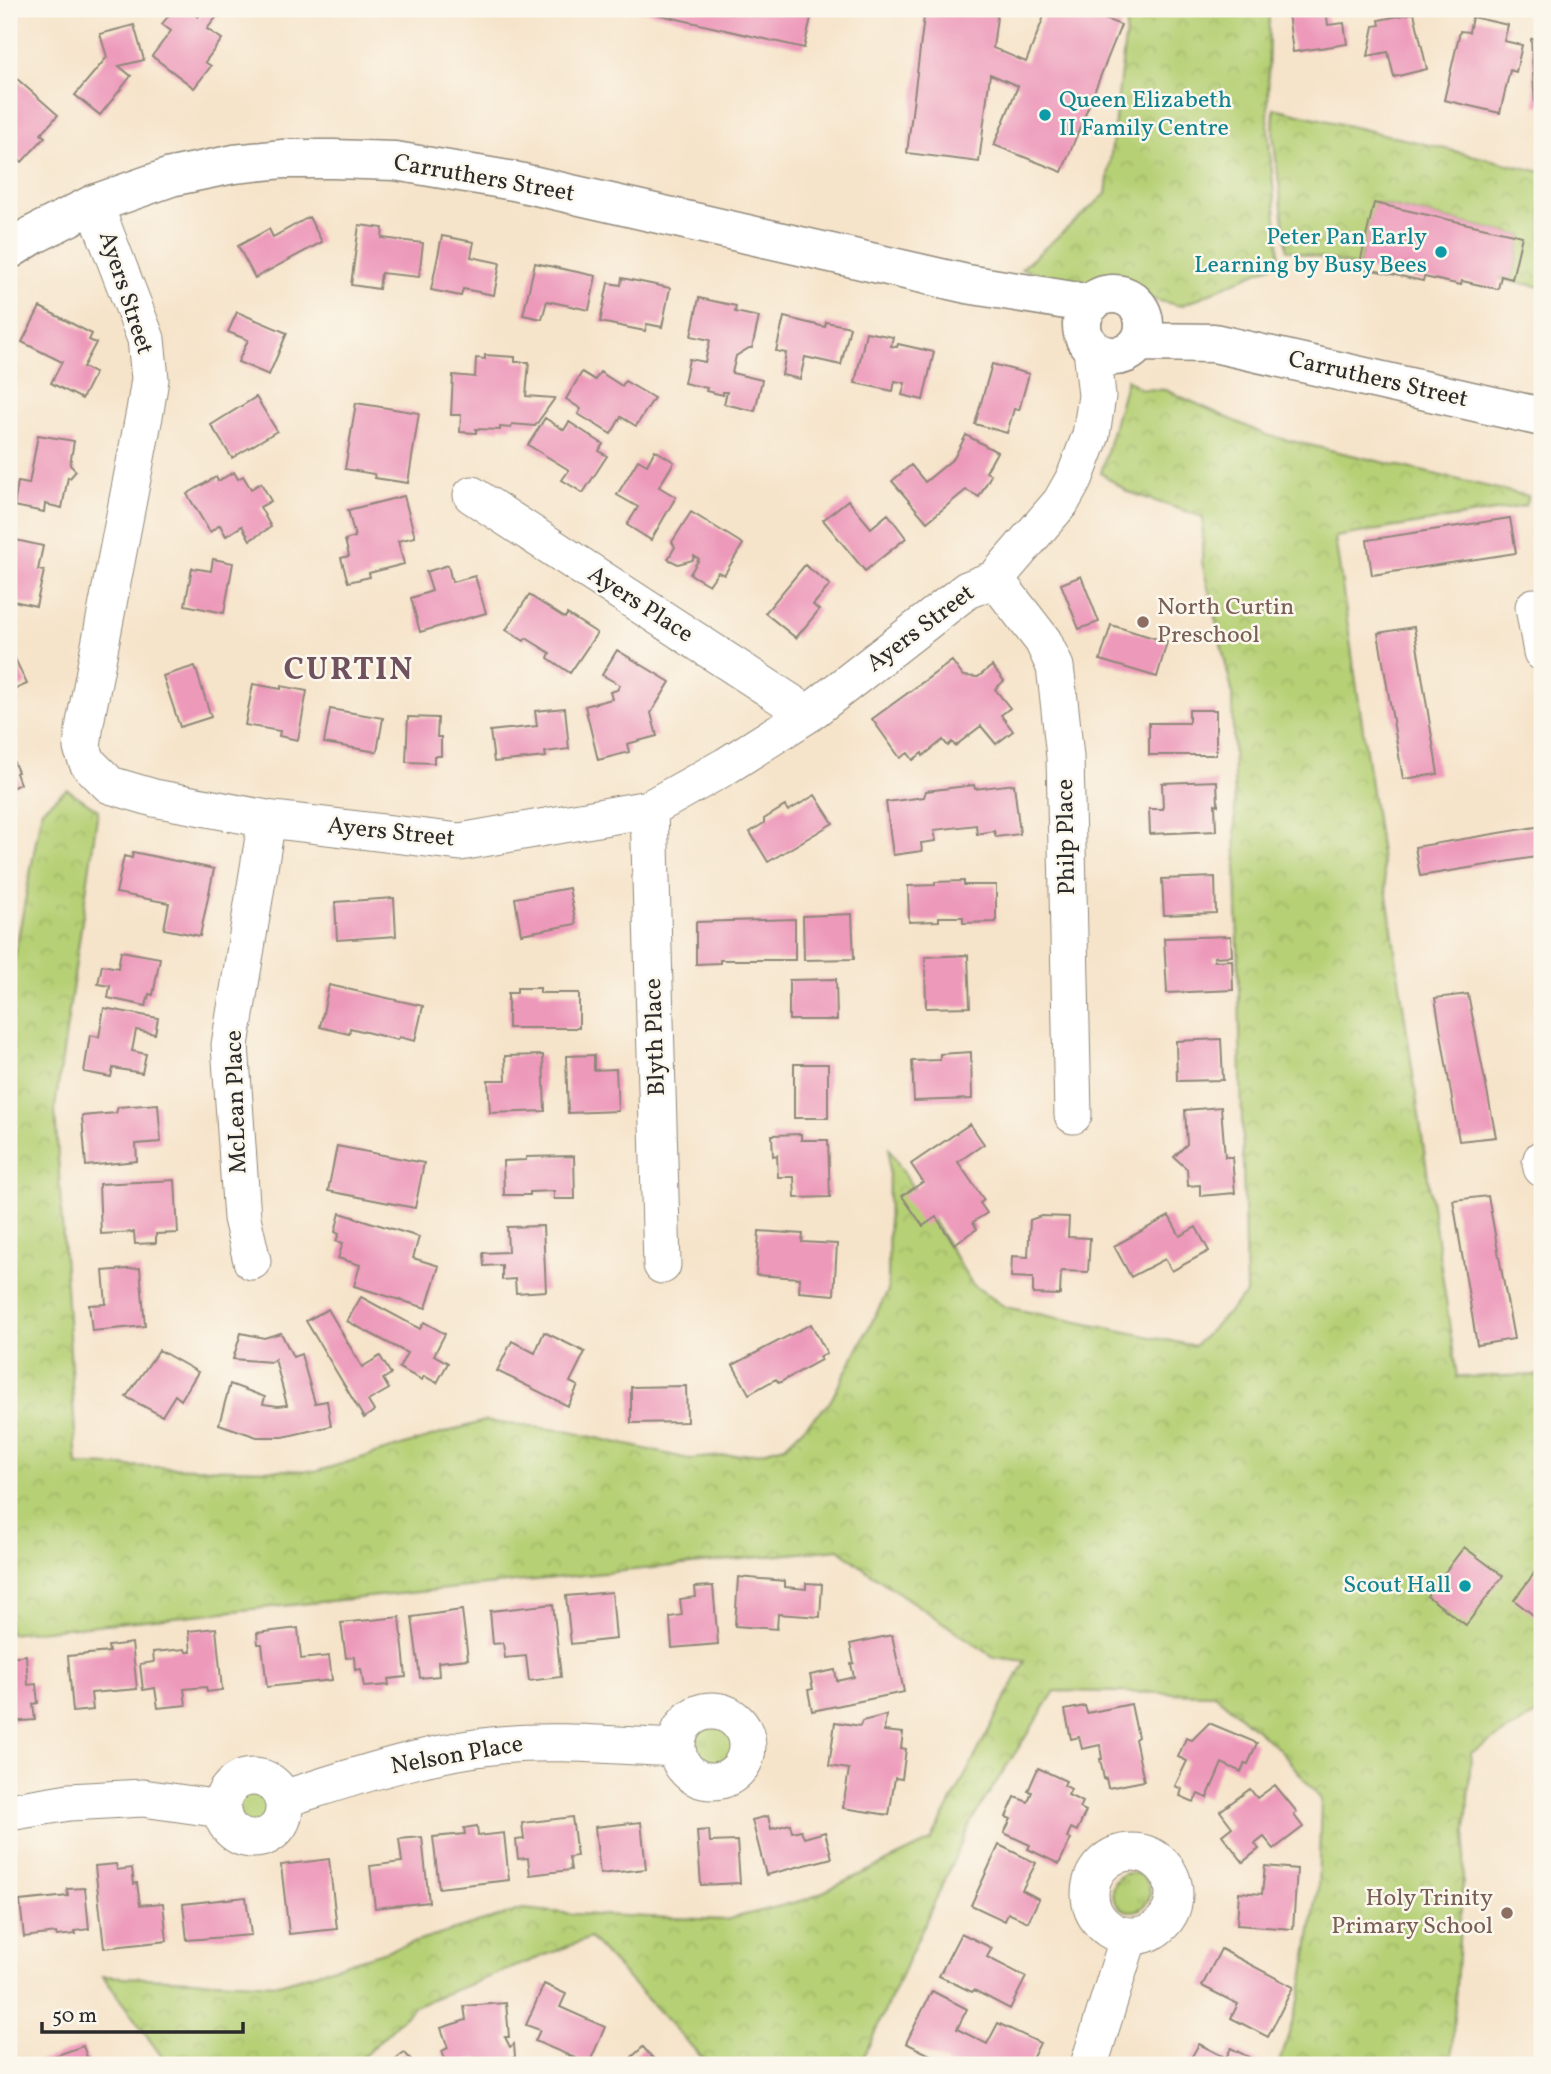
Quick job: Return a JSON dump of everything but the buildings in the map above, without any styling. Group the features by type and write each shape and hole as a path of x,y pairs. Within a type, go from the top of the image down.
{"main road":[{"name":"Carruthers Street","path":"9,250 94,204 171,177 234,164 283,159 395,161 514,181 967,285 1111,332 1214,343 1542,417"}],"street":[{"name":"Ayers Street","path":"94,204 146,339 150,379 82,748 92,769 110,785 154,798 267,819 460,842 649,808 726,765 808,715 967,590 995,579 1061,502 1075,477 1091,435 1111,332"},
{"name":"Ayers Place","path":"472,495 808,715"},
{"name":"Philp Place","path":"995,579 1043,640 1055,667 1065,757 1073,1115"},
{"path":"1534,607 1542,652"},
{"name":"Blyth Place","path":"649,808 662,1265"},
{"name":"McLean Place","path":"251,1261 242,1218 230,1045 267,819"},
{"path":"1542,1159 1542,1168"},
{"name":"Nelson Place","path":"9,1812 69,1802 142,1798 221,1809 231,1831 246,1839 262,1838 276,1830 281,1823 284,1815 283,1799 372,1772 454,1752 531,1742 676,1748"},
{"path":"1089,2065 1129,1936"}],"green space":[{"path":"1115,9 1269,9 1268,129 1280,262 1181,306 1021,269 1106,194 1128,14"},
{"path":"1274,108 1542,172 1542,287 1500,279 1501,276 1512,278 1522,236 1375,203 1359,267 1287,250 1273,134"},
{"path":"1127,379 1141,389 1166,390 1266,435 1528,496 1525,506 1335,537 1457,1377 1542,1375 1542,1711 1471,1753 1451,2065 1279,2065 1300,1998 1318,1888 1321,1799 1279,1749 1214,1694 1055,1691 972,1820 860,2065 709,2065 590,1938 416,2005 355,2065 168,2065 103,1976 279,1984 523,1909 574,1914 725,1920 808,1899 931,1841 1025,1661 994,1657 871,1574 839,1549 9,1634 9,987 42,809 67,789 98,810 55,1108 77,1465 318,1471 484,1421 566,1431 689,1459 758,1453 785,1446 830,1402 888,1291 889,1149 972,1284 1005,1307 1195,1346 1246,1294 1232,691 1202,562 1203,517 1128,492 1101,473"},
{"path":"714,1722 723,1723 730,1728 735,1735 735,1753 730,1760 723,1765 714,1766 705,1765 698,1760 693,1753 692,1744 693,1735 698,1728 705,1723"},
{"path":"252,1786 268,1793 275,1809 268,1825 252,1832 236,1825 229,1809 236,1793"},
{"path":"1131,1873 1145,1878 1150,1892 1145,1906 1131,1911 1117,1906 1112,1892 1117,1878"}],"place":[{"name":"Queen Elizabeth II Family Centre","path":"1045,115"},
{"name":"Peter Pan Early Learning by Busy Bees","path":"1441,252"},
{"name":"North Curtin Preschool","path":"1143,622"},
{"name":"Scout Hall","path":"1465,1586"},
{"name":"Holy Trinity Primary School","path":"1507,1913"}],"district":[{"name":"CURTIN","path":"349,671"}]}
